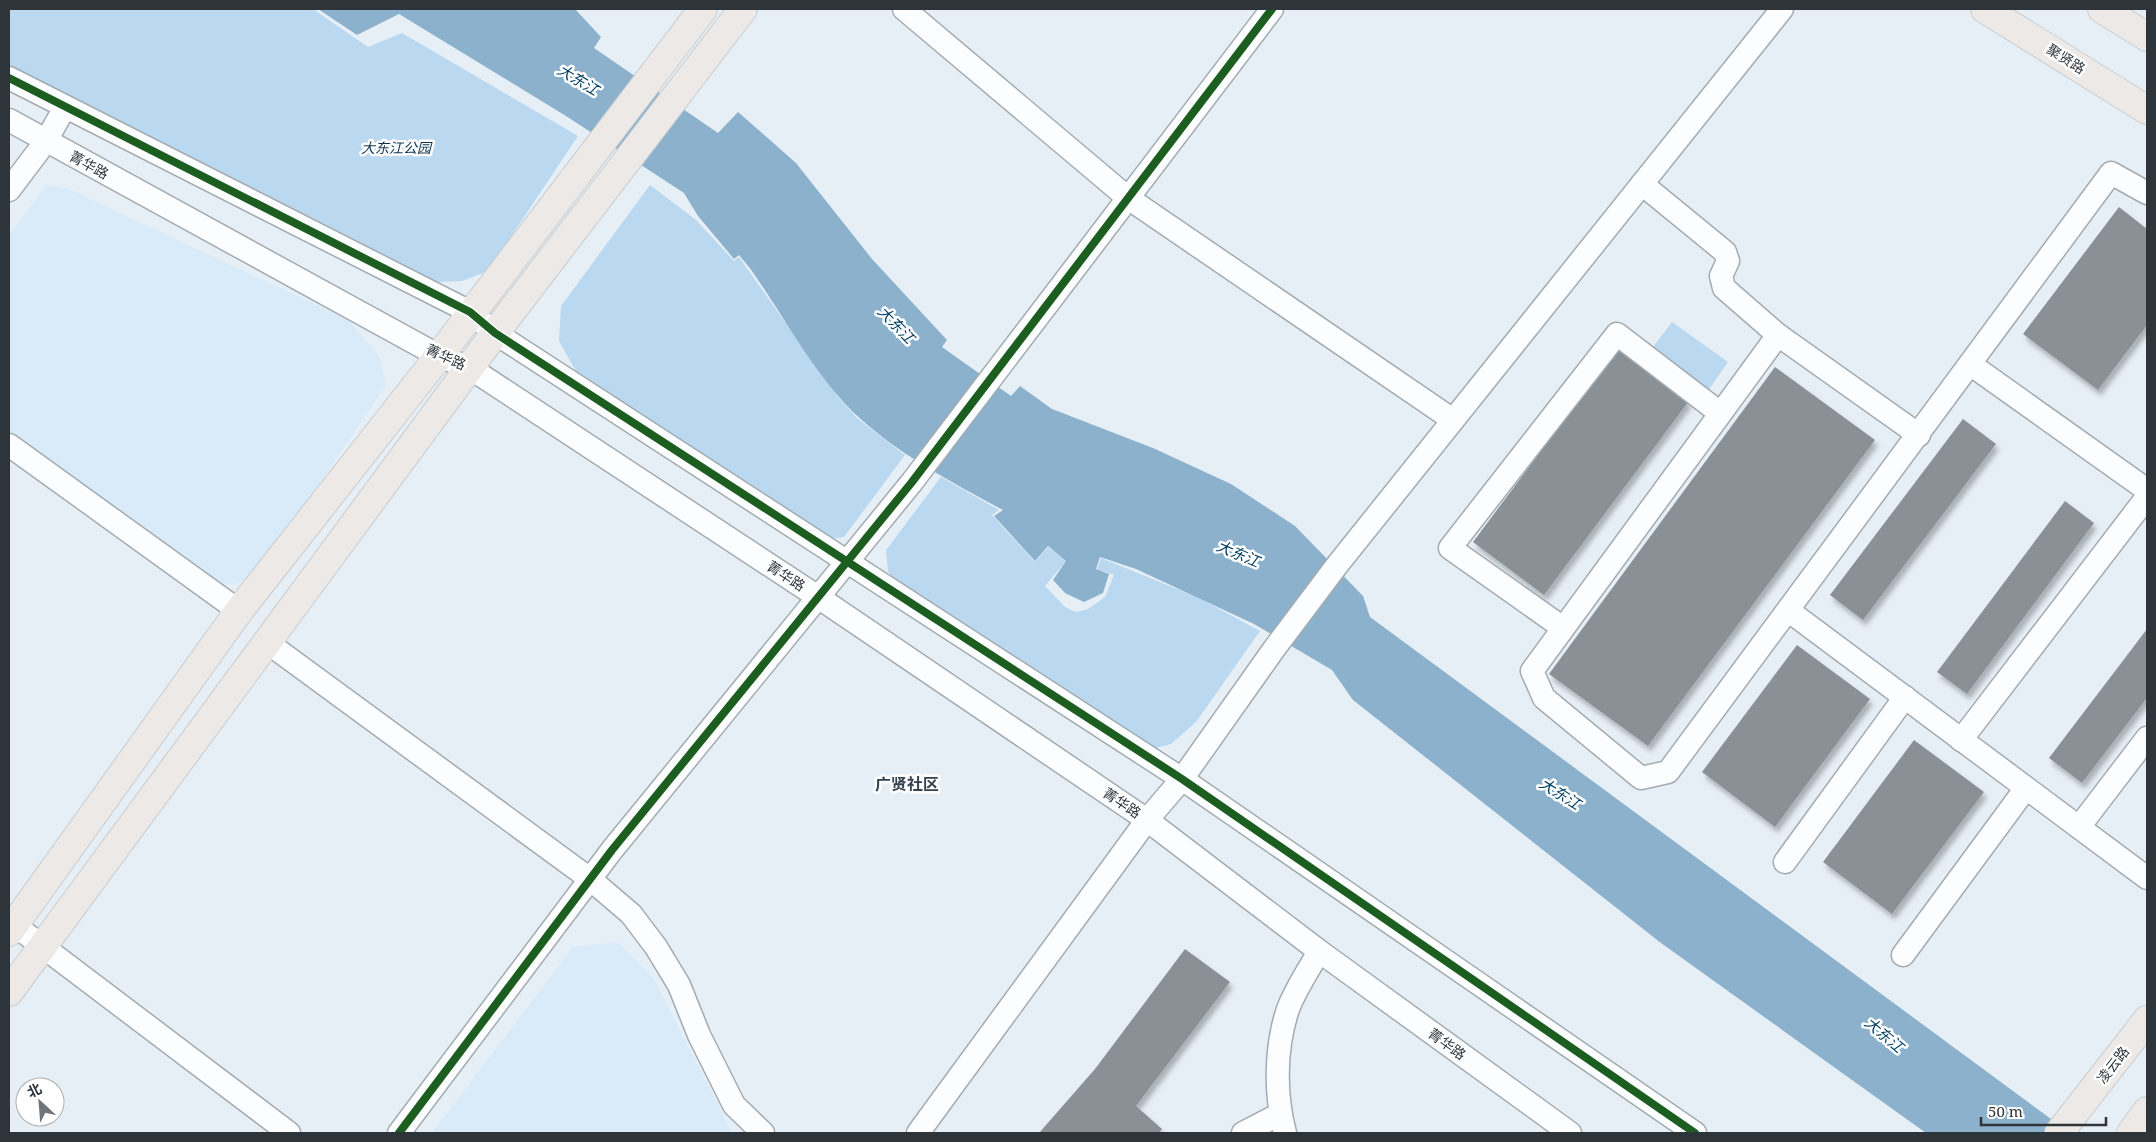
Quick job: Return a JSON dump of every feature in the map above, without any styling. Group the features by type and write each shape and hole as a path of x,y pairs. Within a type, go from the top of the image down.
{"main road":[{"path":"10,926 239,611 439,356 470,312 703,9"},
{"path":"9,992 495,333 744,9"},
{"name":"聚贤路","path":"1986,9 2147,110"},
{"path":"2102,9 2147,37"},
{"name":"凌云路","path":"2067,1124 2147,1020"},
{"path":"2131,1133 2147,1111"}],"street":[{"path":"904,9 1128,198 1453,420"},
{"path":"399,1133 590,879 912,482 1272,9"},
{"path":"918,1133 1147,820 1182,779 1274,649 1338,564 1782,9"},
{"path":"9,78 470,312 495,333 1182,779 1695,1133"},
{"path":"9,190 46,141 65,107"},
{"name":"菁华路","path":"9,120 439,356 470,368 818,597 1147,820 1319,951 1570,1133"},
{"path":"1778,335 1532,671 1544,698 1641,778 1668,772 1789,611 2111,172 2147,193"},
{"path":"1642,184 1725,252 1728,261 1721,276 1724,288 1778,335 1918,435"},
{"path":"1563,628 1450,548 1617,334 1720,413"},
{"path":"1970,364 2147,490"},
{"path":"9,445 239,611"},
{"path":"1961,740 2147,497"},
{"path":"1789,611 2147,878"},
{"path":"268,643 590,879 631,914 656,947 679,985 699,1035 734,1105 763,1133"},
{"path":"1785,862 1904,697"},
{"path":"2079,827 2147,738"},
{"path":"1903,955 2026,788"},
{"path":"10,926 43,946 289,1133"},
{"path":"1243,1133 1282,1124 1278,1060 1287,1012 1319,951"}],"shaded area":[{"path":"47,185 69,189 348,320 380,357 386,386 261,569 238,583 216,586 9,433 9,235"},
{"path":"618,942 654,979 732,1133 432,1133 573,947"}],"green space":[{"name":"大东江公园","path":"9,9 313,9 368,47 402,33 578,136 488,271 462,281 436,282 9,67"},
{"path":"650,185 696,220 734,261 739,257 838,397 857,418 905,455 844,537 828,539 577,373 559,341 561,306"},
{"path":"1672,322 1728,362 1707,392 1650,351"},
{"path":"941,477 999,510 992,515 1035,562 1048,547 1066,561 1045,586 1065,607 1076,612 1088,609 1105,597 1114,575 1097,569 1101,558 1199,598 1260,631 1196,722 1171,744 1148,750 899,588 888,571 886,550"}],"water":[{"name":"大东江","path":"318,9 575,9 601,37 594,48 718,133 738,112 796,163 872,259 947,340 942,347 1011,396 1020,386 1052,409 1153,448 1231,484 1295,526 1363,596 1370,617 2070,1133 1926,1133 1661,943 1353,700 1332,670 1254,624 1136,569 1100,557 1096,569 1109,574 1103,593 1084,602 1065,593 1053,580 1066,561 1048,546 1035,561 994,516 1003,510 906,454 887,441 853,412 838,396 811,360 749,267 739,255 734,259 698,216 684,193 566,116 399,14 357,35"}],"building":[{"path":"2119,207 2147,229 2147,325 2098,390 2023,334"},
{"path":"1618,348 1689,401 1544,595 1473,542"},
{"path":"1775,367 1875,440 1648,746 1549,674"},
{"path":"1963,419 1996,444 1863,620 1830,595"},
{"path":"2065,501 2094,523 1967,694 1937,672"},
{"path":"2147,629 2147,698 2082,783 2049,758"},
{"path":"1797,645 1870,699 1775,827 1702,772"},
{"path":"1914,740 1984,792 1892,914 1823,862"},
{"path":"1185,949 1230,982 1136,1106 1162,1129 1159,1133 1039,1133 1095,1069"}],"cycle path":[{"path":"399,1133 612,850 912,482 1272,9"},
{"path":"9,78 470,312 495,333 1182,779 1695,1133"}],"district":[{"name":"广贤社区","path":"907,784"}]}
